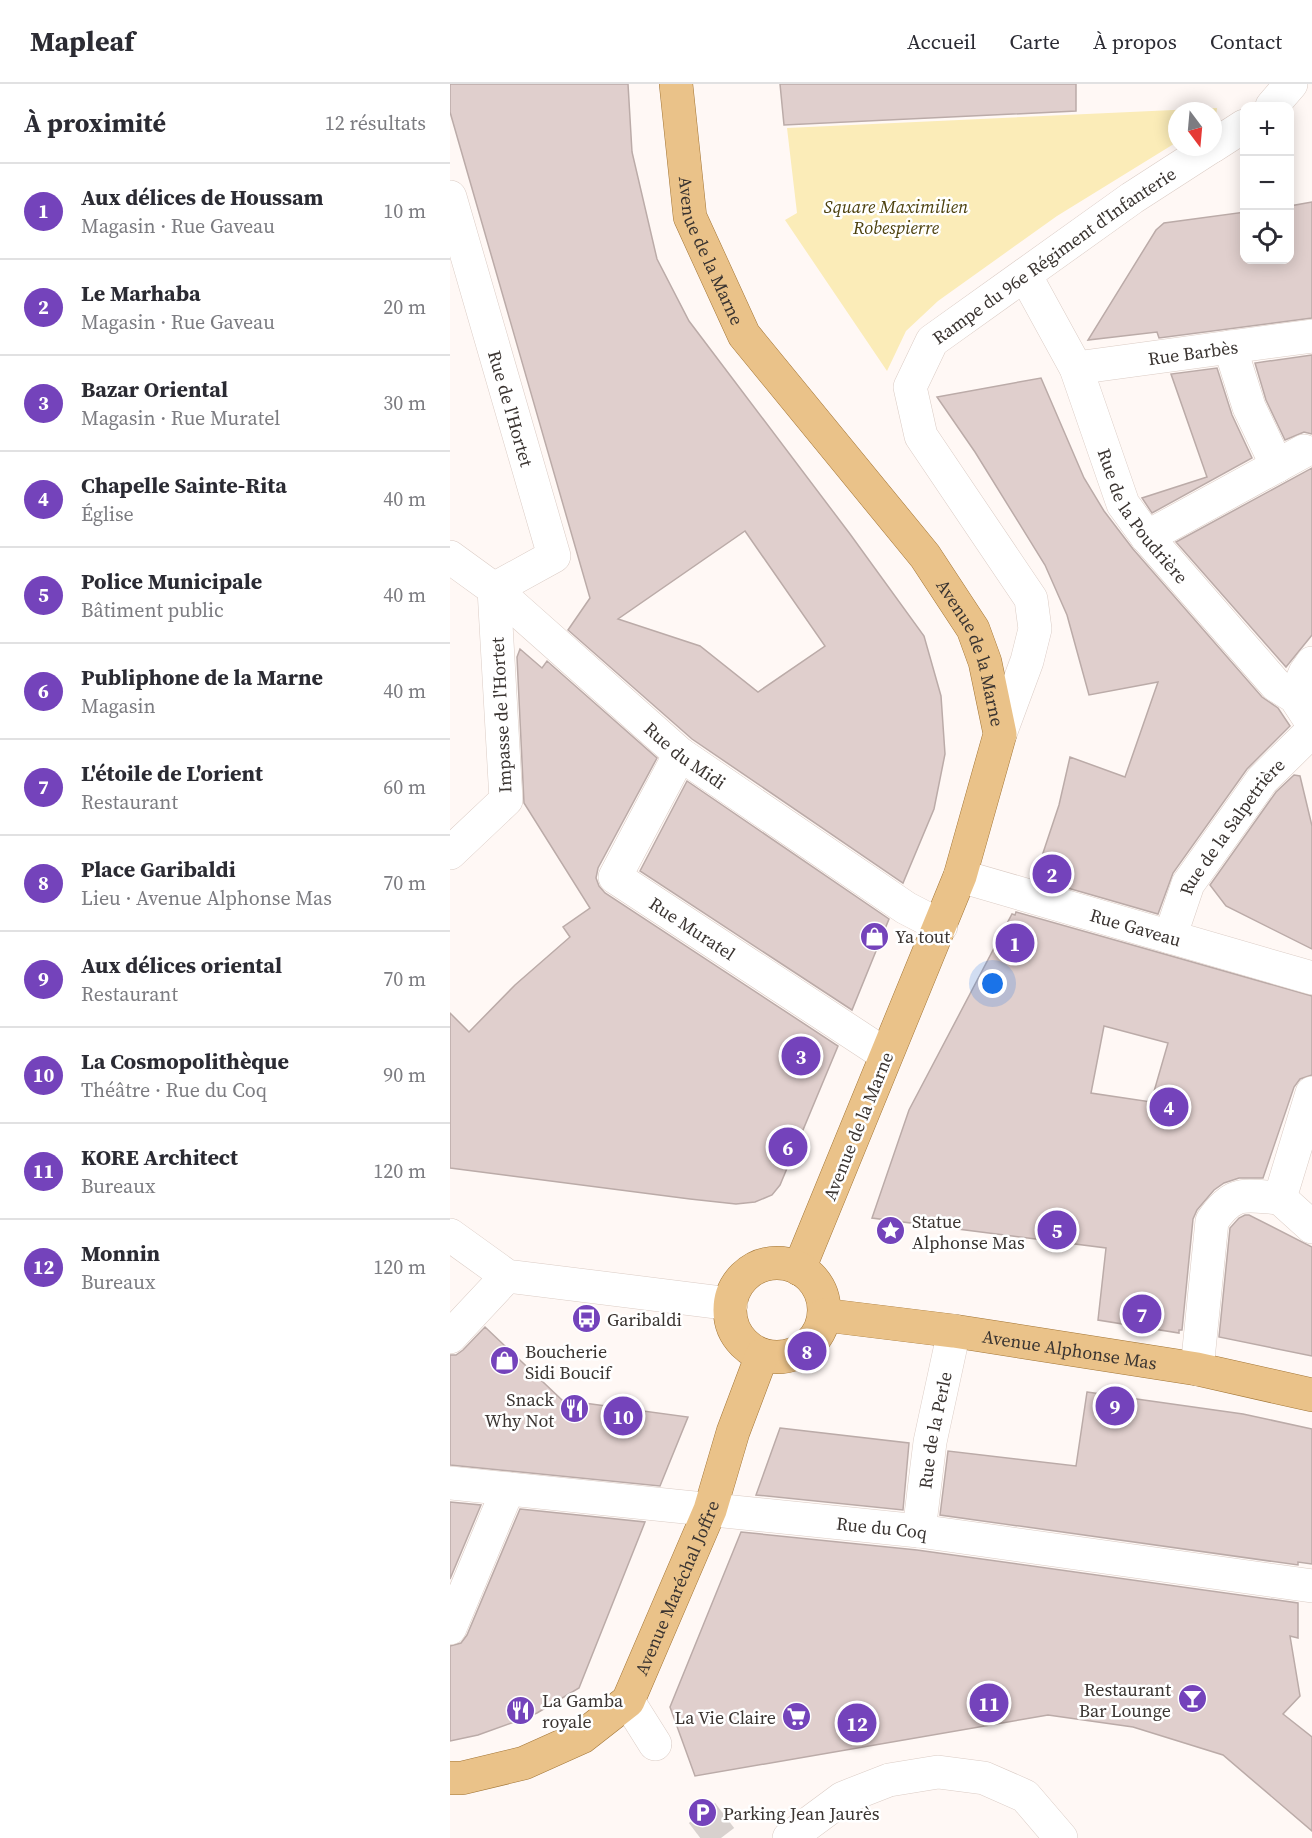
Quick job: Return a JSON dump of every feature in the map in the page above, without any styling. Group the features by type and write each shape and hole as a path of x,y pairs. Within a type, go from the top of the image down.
{"main road":[{"name":"Avenue de la Marne","path":"676,84 690,217 744,335 925,556 973,630 986,662 1000,734 960,876 799,1269"},
{"path":"777,1263 799,1269 807,1274 819,1288 824,1306 824,1315 817,1335 803,1350 783,1357 762,1355 752,1351 732,1326 730,1304 739,1283 755,1269 777,1263"},
{"name":"Avenue Alphonse Mas","path":"824,1315 954,1331 1197,1369 1312,1395"},
{"name":"Avenue Maréchal Joffre","path":"450,1778 462,1778 524,1763 582,1737 628,1701 710,1510 733,1432 762,1355"}],"street":[{"path":"1275,102 1291,84"},
{"name":"Rampe du 96e Régiment d'Infanterie","path":"1222,140 1240,129"},
{"name":"Rampe du 96e Régiment d'Infanterie","path":"1000,734 1027,661 1035,629 1031,599 921,436 910,387 932,341 1132,198 1197,156"},
{"name":"Rue de l'Hortet","path":"450,197 554,556 494,589"},
{"name":"Rue de la Poudrière","path":"1025,275 1076,368 1123,504 1147,537 1276,685 1295,696 1312,723"},
{"name":"Rue Barbès","path":"1076,368 1312,336"},
{"path":"1147,537 1291,458 1249,407 1230,347"},
{"name":"Rue du Midi","path":"450,557 494,589 680,754 906,908 941,926"},
{"name":"Impasse de l'Hortet","path":"450,853 506,800 494,589"},
{"path":"1295,696 1312,663"},
{"name":"Rue de la Salpetrière","path":"1170,937 1188,884 1263,780 1312,731"},
{"name":"Rue Muratel","path":"680,754 615,877 886,1055"},
{"name":"Rue Gaveau","path":"960,876 1312,978"},
{"path":"1280,1198 1312,1093"},
{"path":"1197,1369 1212,1221 1222,1207 1240,1195 1280,1198 1312,1227"},
{"path":"450,1222 507,1276"},
{"path":"450,1235 507,1276 730,1304"},
{"path":"450,1337 507,1276"},
{"name":"Rue de la Perle","path":"919,1531 930,1442 954,1331"},
{"name":"Rue du Coq","path":"450,1483 919,1531 1312,1586"},
{"path":"450,1628 508,1489"},
{"path":"628,1701 655,1744"},
{"path":"789,1838 843,1798 890,1780 939,1772 984,1778 1025,1796 1061,1838"}],"green space":[{"name":"Square Maximilien Robespierre","path":"1168,110 1168,148 1057,216 938,301 906,331 887,371 785,220 797,213 787,128"}],"building":[{"path":"450,84 628,84 632,152 657,259 689,321 924,636 941,696 945,754 934,809 903,883 692,739 568,630 590,598 450,112","holes":["745,531 825,646 758,692 700,646 618,619"]},
{"path":"780,84 1076,84 1076,111 784,125"},
{"path":"1312,202 1312,318 1159,338 1157,332 1088,340 1156,230 1164,223 1240,213 1240,264 1294,264 1294,205"},
{"path":"1312,355 1312,434 1304,432 1285,440 1266,400 1255,363"},
{"path":"1217,368 1232,415 1252,458 1152,513 1142,498 1207,477 1171,374"},
{"path":"1041,378 1084,478 1104,511 1133,549 1262,697 1278,708 1290,726 1247,769 1173,873 1158,914 1033,878 1059,805 1070,757 1125,777 1158,682 1089,695 1067,615 1045,565 975,452 937,397"},
{"path":"1312,468 1312,635 1286,667 1176,542"},
{"path":"520,649 542,668 547,661 657,758 598,868 596,878 599,886 605,893 838,1046 780,1185 772,1195 755,1202 736,1204 450,1168 450,1013 469,1032 515,985 570,937 563,927 590,908 524,803 517,657"},
{"path":"1294,775 1300,776 1312,826 1312,949 1226,906 1210,885 1276,792"},
{"path":"687,781 889,919 852,1010 640,871"},
{"path":"1016,912 1312,996 1312,1075 1300,1079 1294,1087 1263,1178 1239,1178 1224,1183 1214,1190 1197,1210 1193,1219 1182,1330 1179,1330 1179,1333 1098,1320 1106,1248 872,1218 909,1110 1012,914 1015,915","holes":["1104,1026 1168,1043 1151,1102 1091,1093"]},
{"path":"1245,1215 1312,1247 1312,1356 1219,1337 1230,1228"},
{"path":"485,1327 562,1400 688,1417 660,1486 450,1465 450,1355 456,1355 463,1350"},
{"path":"1087,1392 1243,1414 1312,1429 1312,1564 1298,1562 1298,1565 940,1515 948,1451 1076,1466"},
{"path":"780,1428 909,1443 903,1510 756,1495"},
{"path":"450,1502 481,1505 450,1579"},
{"path":"520,1509 645,1522 579,1688 537,1713 478,1735 450,1741 450,1646 461,1643 467,1635"},
{"path":"741,1532 917,1550 1298,1603 1298,1638 1290,1636 1300,1696 1283,1714 1312,1737 1312,1831 1223,1755 1133,1727 1048,1715 695,1776 670,1707"}],"tunnel":[{"path":"702,1813 721,1838"}],"place":[{"name":"Le Marhaba","path":"1052,874"},
{"name":"Ya tout","path":"874,936"},
{"name":"Aux délices de Houssam","path":"1015,943"},
{"name":"Bazar Oriental","path":"801,1056"},
{"name":"Chapelle Sainte-Rita","path":"1169,1107"},
{"name":"Publiphone de la Marne","path":"788,1147"},
{"name":"Police Municipale","path":"1057,1230"},
{"name":"Statue Alphonse Mas","path":"891,1231"},
{"name":"L'étoile de L'orient","path":"1142,1314"},
{"name":"Garibaldi","path":"586,1319"},
{"name":"Place Garibaldi","path":"807,1351"},
{"name":"Boucherie Sidi Boucif","path":"504,1361"},
{"name":"Aux délices oriental","path":"1115,1406"},
{"name":"Snack Why Not","path":"575,1409"},
{"name":"La Cosmopolithèque","path":"623,1416"},
{"name":"Restaurant Bar Lounge","path":"1192,1699"},
{"name":"KORE Architect","path":"989,1703"},
{"name":"La Gamba royale","path":"521,1710"},
{"name":"La Vie Claire","path":"797,1717"},
{"name":"Monnin","path":"857,1723"},
{"name":"Parking Jean Jaurès","path":"702,1813"}]}
